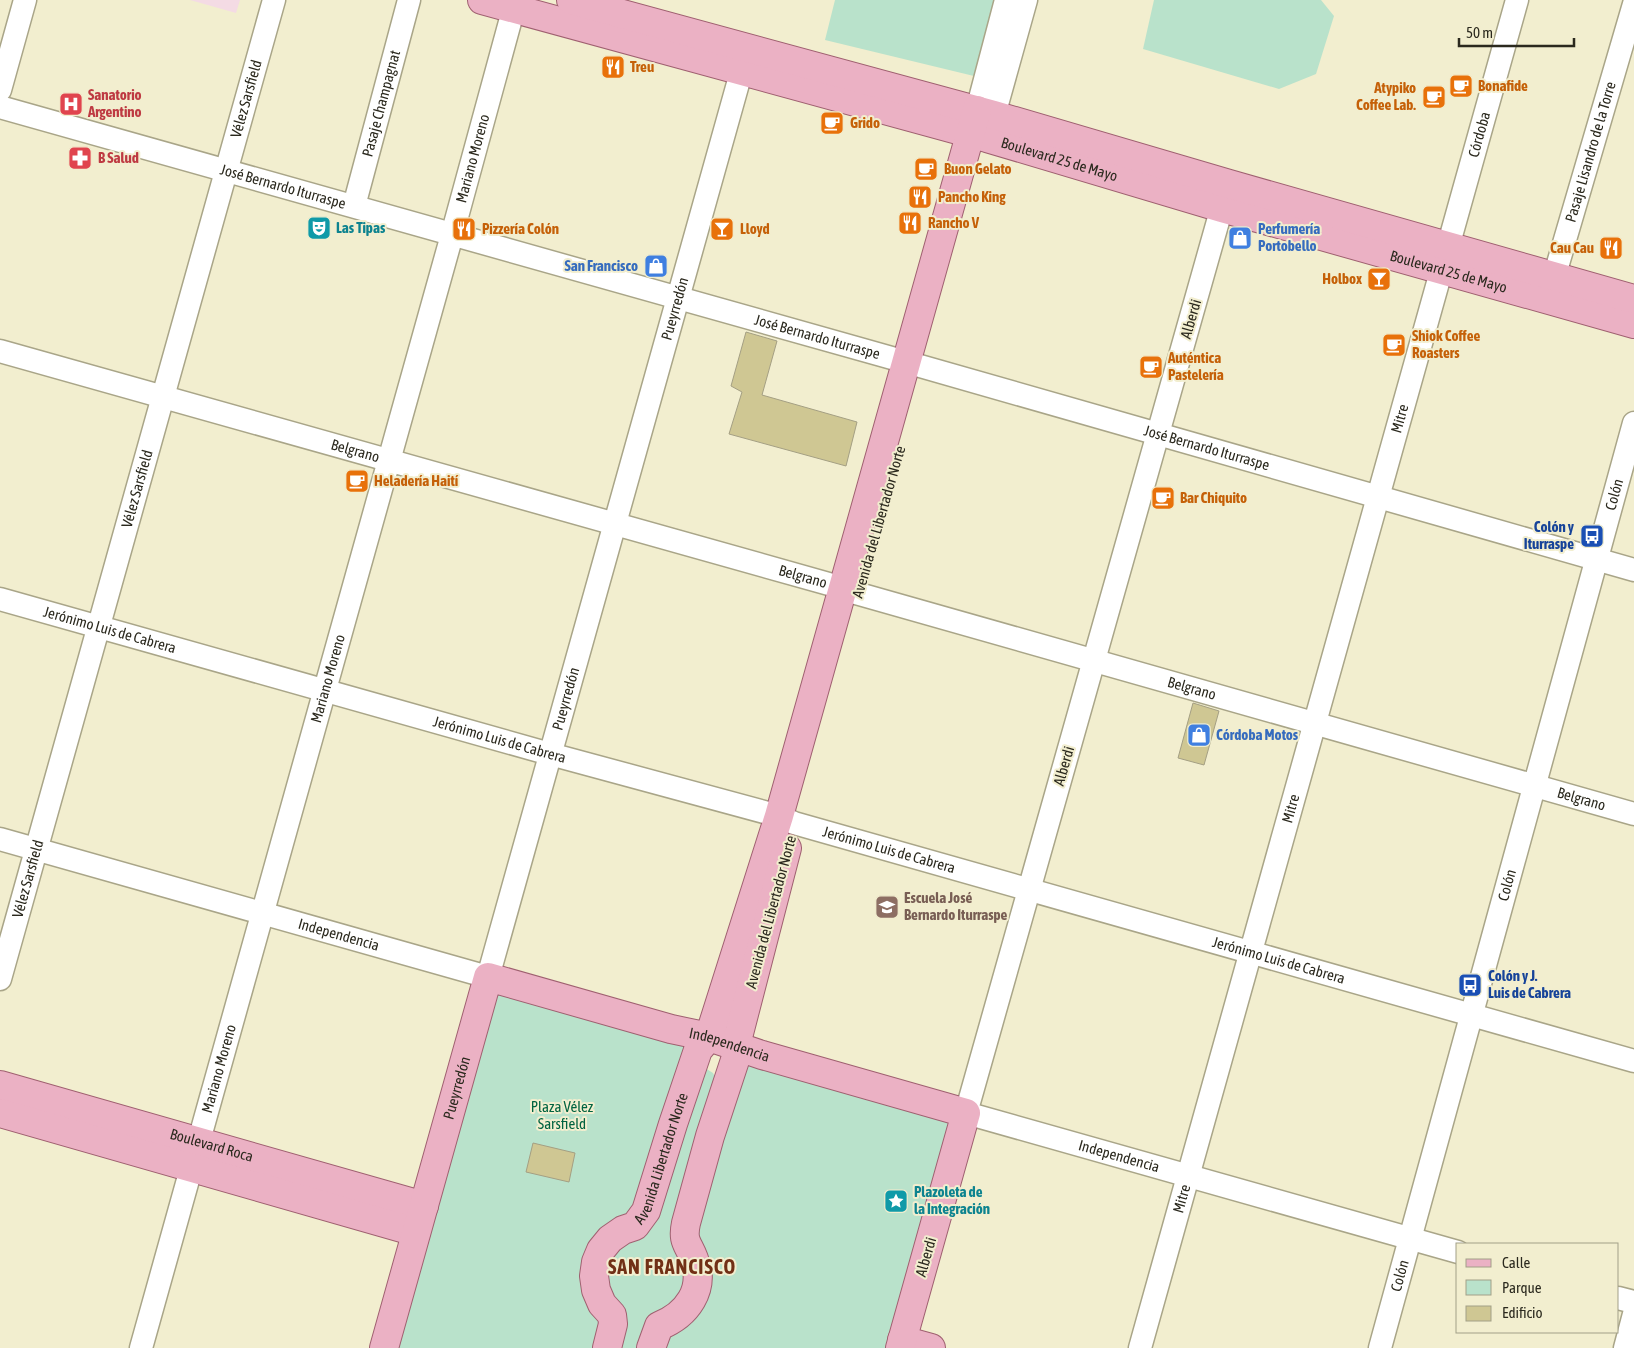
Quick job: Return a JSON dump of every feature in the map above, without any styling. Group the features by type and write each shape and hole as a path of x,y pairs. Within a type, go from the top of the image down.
{"main road":[{"name":"Boulevard 25 de Mayo","path":"482,0 515,5 744,60 982,124 1226,196 1551,288 1634,324"},
{"name":"Boulevard 25 de Mayo","path":"571,0 744,60"},
{"name":"Avenida del Libertador Norte","path":"736,1045 787,819 982,124"},
{"name":"Boulevard 25 de Mayo","path":"1551,288 1634,299"},
{"name":"Avenida del Libertador Norte","path":"709,1037 787,819"},
{"name":"Independencia","path":"488,977 671,1029 709,1037 762,1055 966,1113"},
{"name":"Pueyrredón","path":"384,1348 488,977"},
{"name":"Avenida Libertador Norte","path":"607,1348 613,1324 612,1316 602,1304 596,1290 594,1276 596,1262 601,1250 610,1239 623,1230 635,1226 646,1212 672,1124 698,1050 709,1037"},
{"path":"651,1348 660,1326 672,1321 682,1313 691,1302 697,1286 698,1273 695,1260 687,1245 684,1234 710,1136 736,1057 736,1045"},
{"name":"Boulevard Roca","path":"0,1085 424,1206"},
{"name":"Boulevard Roca","path":"0,1113 416,1232"},
{"name":"Alberdi","path":"901,1344 966,1113"},
{"path":"901,1344 931,1348"}],"street":[{"path":"0,90 25,0"},
{"name":"Vélez Sarsfield","path":"0,979 274,0"},
{"name":"Pasaje Champagnat","path":"354,206 409,0"},
{"name":"Avenida del Libertador Norte","path":"982,124 1006,0"},
{"name":"Avenida del Libertador Norte","path":"982,124 1026,0"},
{"name":"Córdoba","path":"1445,258 1517,0"},
{"name":"Pasaje Lisandro de la Torre","path":"1551,288 1634,4"},
{"name":"Mariano Moreno","path":"141,1348 515,5"},
{"name":"Pueyrredón","path":"488,977 744,60"},
{"name":"José Bernardo Iturraspe","path":"0,107 1634,570"},
{"name":"Alberdi","path":"966,1113 1226,196"},
{"name":"Mitre","path":"1140,1348 1445,258"},
{"name":"Belgrano","path":"0,351 1634,814"},
{"name":"Colón","path":"1380,1348 1634,423"},
{"name":"Jerónimo Luis de Cabrera","path":"0,599 787,819 1030,890 1634,1061"},
{"name":"Independencia","path":"0,839 488,977"},
{"name":"Independencia","path":"966,1113 1456,1251"},
{"path":"1619,1298 1634,1302"},
{"path":"1625,1348 1634,1314"}],"shaded area":[{"path":"190,0 240,0 236,13"}],"green space":[{"path":"835,0 998,0 978,77 825,40"},
{"path":"1154,0 1321,0 1334,16 1316,74 1279,89 1143,49"},
{"name":"Plaza Vélez Sarsfield","path":"488,977 693,1034 646,1211 601,1250 607,1348 384,1348"},
{"path":"736,1057 966,1113 900,1348 651,1348 683,1313 689,1248"},
{"path":"705,1068 713,1073 716,1079 684,1267 685,1280 682,1293 643,1348 617,1348 608,1281 609,1268 618,1252 633,1240"}],"building":[{"path":"746,332 777,341 762,395 857,422 846,466 729,434 742,392 731,386"},
{"name":"Córdoba Motos","path":"1193,703 1219,711 1204,765 1178,758"},
{"path":"533,1143 575,1153 569,1182 526,1172"}],"place":[{"name":"Treu","path":"613,67"},
{"name":"Bonafide","path":"1461,86"},
{"name":"Atypiko Coffee Lab.","path":"1434,97"},
{"name":"Sanatorio Argentino","path":"71,104"},
{"name":"Grido","path":"832,123"},
{"name":"B Salud","path":"80,158"},
{"name":"Buon Gelato","path":"926,169"},
{"name":"Pancho King","path":"920,197"},
{"name":"Rancho V","path":"910,223"},
{"name":"Las Tipas","path":"319,228"},
{"name":"Pizzería Colón","path":"464,229"},
{"name":"Lloyd","path":"722,229"},
{"name":"Perfumería Portobello","path":"1240,238"},
{"name":"Cau Cau","path":"1611,248"},
{"name":"San Francisco","path":"656,266"},
{"name":"Holbox","path":"1379,279"},
{"name":"Shiok Coffee Roasters","path":"1394,345"},
{"name":"Auténtica Pastelería","path":"1151,367"},
{"name":"Heladería Haití","path":"357,481"},
{"name":"Bar Chiquito","path":"1163,498"},
{"name":"Colón y Iturraspe","path":"1592,536"},
{"name":"Córdoba Motos","path":"1199,735"},
{"name":"Escuela José Bernardo Iturraspe","path":"887,907"},
{"name":"Colón y J. Luis de Cabrera","path":"1470,985"},
{"name":"Plazoleta de la Integración","path":"896,1201"}],"district":[{"name":"SAN FRANCISCO","path":"672,1267"}]}
